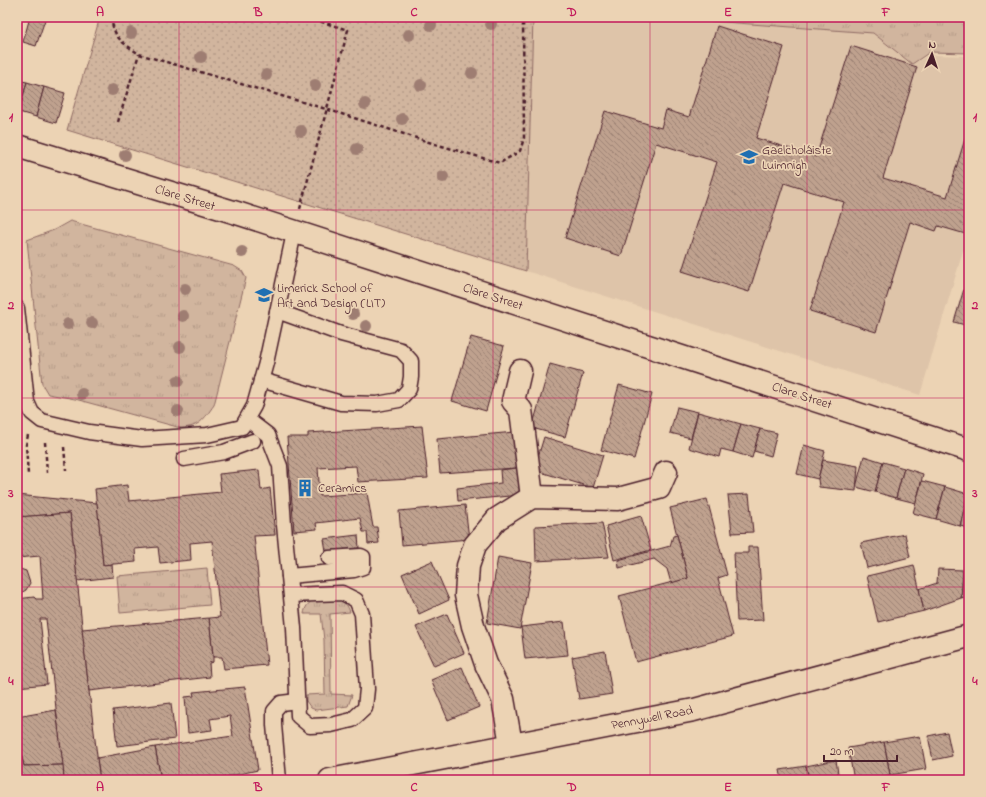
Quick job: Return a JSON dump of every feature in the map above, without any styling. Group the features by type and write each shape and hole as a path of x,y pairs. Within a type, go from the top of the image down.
{"main road":[{"name":"Clare Street","path":"17,146 240,214 294,233 969,450"},
{"path":"520,371 513,401 521,410 532,497"},
{"path":"511,744 503,699 486,664 473,626 466,595 468,566 475,545 497,520 532,497 618,498 659,488 666,472"},
{"name":"Pennywell Road","path":"330,780 694,710 969,636"}],"lane":[{"path":"17,308 27,402 32,413 42,421 89,432 142,439 207,435 242,427 254,406 261,380 294,233"},
{"path":"261,380 341,403 378,404 399,400 409,389 411,361 401,350 341,334 277,311"},
{"path":"247,419 268,435 280,466 284,525 294,628 298,716 310,726 331,725 352,720 365,708 367,689 362,614 356,600 342,593 291,595"},
{"path":"184,459 224,452 253,441"},
{"path":"289,576 354,570 362,567 363,565 363,557 361,556 329,558"},
{"path":"279,780 274,711 281,703 297,701"}],"path":[{"path":"111,17 113,29 119,40 139,54 326,109 500,163 520,151 524,138 523,17"},
{"path":"294,233 348,30 306,17"},
{"path":"118,122 139,54"},
{"path":"64,441 66,470"},
{"path":"45,443 47,473"},
{"path":"26,445 28,475"}],"shaded area":[{"name":"Gaelcholáiste Luimnigh","path":"533,17 667,17 873,33 912,64 930,55 969,56 969,252 963,251 920,395 526,271"}],"green space":[{"path":"100,17 533,17 526,271 67,130"},
{"path":"667,17 969,17 969,53 930,52 912,64 873,33"},
{"path":"70,221 234,266 242,271 246,278 214,405 204,418 197,424 181,428 75,399 48,394 42,384 27,240 54,230"},
{"path":"207,568 210,605 120,613 117,576"},
{"path":"331,598 340,600 344,602 350,612 330,614 331,694 352,695 348,706 316,710 311,708 306,701 306,695 325,694 324,640 321,614 304,614 307,605 315,599"}],"building":[{"path":"30,17 46,17 36,46 23,42"},
{"path":"717,26 784,47 756,138 816,157 851,46 917,67 883,178 947,197 969,126 969,235 938,226 936,231 910,222 876,332 810,311 844,202 784,183 749,292 682,271 717,162 656,143 621,256 565,238 605,111 661,128 666,110 689,117"},
{"path":"17,80 27,82 19,112 17,112"},
{"path":"27,82 44,87 36,117 19,112"},
{"path":"44,87 65,93 56,123 36,117"},
{"path":"964,289 969,290 969,326 954,322"},
{"path":"471,337 504,346 486,411 452,401"},
{"path":"550,364 583,373 565,437 532,428"},
{"path":"619,385 652,394 634,459 601,450"},
{"path":"677,407 698,412 691,438 670,433"},
{"path":"698,412 741,424 733,452 721,449 719,457 689,448"},
{"path":"741,424 760,429 752,458 733,452"},
{"name":"Ceramics","path":"422,426 428,478 358,482 356,466 318,468 320,496 367,493 373,527 377,527 379,543 368,544 367,532 363,532 360,518 316,523 317,529 294,531 287,437 308,437 308,433"},
{"path":"760,429 777,433 771,456 754,451"},
{"path":"515,432 517,468 440,473 437,439"},
{"path":"544,437 603,455 593,488 534,470"},
{"path":"804,445 825,451 818,479 797,474"},
{"path":"864,456 883,462 875,492 856,487"},
{"path":"823,460 858,466 856,491 819,487 818,479"},
{"path":"883,462 904,468 896,498 875,492"},
{"path":"517,468 520,495 458,501 457,488 501,483 500,470"},
{"path":"904,468 923,474 916,503 896,498"},
{"path":"259,470 261,490 270,488 275,535 254,536 267,665 224,669 222,657 213,657 209,618 220,617 212,541 190,543 191,560 160,563 158,547 135,549 136,562 103,565 95,489 127,485 129,501 221,492 219,474"},
{"path":"922,481 945,487 936,519 913,513"},
{"path":"945,487 968,494 960,526 936,519"},
{"path":"749,494 753,532 732,533 728,495"},
{"path":"969,494 969,528 960,526"},
{"path":"17,495 97,503 103,565 112,564 113,577 77,581 70,513 20,517"},
{"path":"707,499 727,575 718,578 733,636 636,662 619,596 688,578 670,508"},
{"path":"465,505 469,539 402,545 399,511"},
{"path":"70,513 100,780 64,780 46,619 40,619 47,684 17,687 17,599 34,597 36,599 43,599 40,556 17,558 17,517"},
{"path":"641,516 651,550 614,560 606,526"},
{"path":"602,523 609,557 536,561 535,526"},
{"path":"905,534 910,557 867,568 861,543"},
{"path":"358,535 359,548 326,551 324,539"},
{"path":"677,535 688,578 671,583 667,569 654,559 619,568 618,560 670,546 673,536"},
{"path":"748,547 758,547 763,620 737,621 734,553 748,553"},
{"path":"498,557 532,563 520,629 487,623"},
{"path":"432,561 449,600 419,614 402,574"},
{"path":"914,565 924,611 878,622 867,576"},
{"path":"17,568 26,571 30,583 26,590 17,595"},
{"path":"969,568 969,596 961,598 963,570"},
{"path":"938,569 963,570 961,598 924,611 919,589 937,583"},
{"path":"447,614 464,653 434,666 416,627"},
{"path":"209,618 213,657 213,662 209,663 210,677 89,691 82,629"},
{"path":"564,622 568,655 525,659 521,627"},
{"path":"605,651 612,694 579,699 572,657"},
{"path":"462,667 479,707 448,720 431,680"},
{"path":"245,687 258,770 211,780 161,780 155,747 233,736 230,716 210,719 212,730 188,733 185,697 194,696 193,692"},
{"path":"171,703 175,739 117,746 113,710"},
{"path":"56,710 63,765 24,766 17,738 17,717"},
{"path":"947,732 952,756 933,760 928,736"},
{"path":"920,736 926,769 890,775 884,742"},
{"path":"17,738 24,766 63,765 64,780 17,780"},
{"path":"884,742 890,775 854,780 848,748"},
{"path":"155,747 161,780 100,780 97,758"},
{"path":"836,760 839,780 809,780 806,766"},
{"path":"806,766 809,780 782,780 780,770"}],"place":[{"name":"Gaelcholáiste Luimnigh","path":"749,157"},
{"name":"Limerick School of Art and Design (LIT)","path":"264,295"},
{"name":"Ceramics","path":"305,488"}]}
